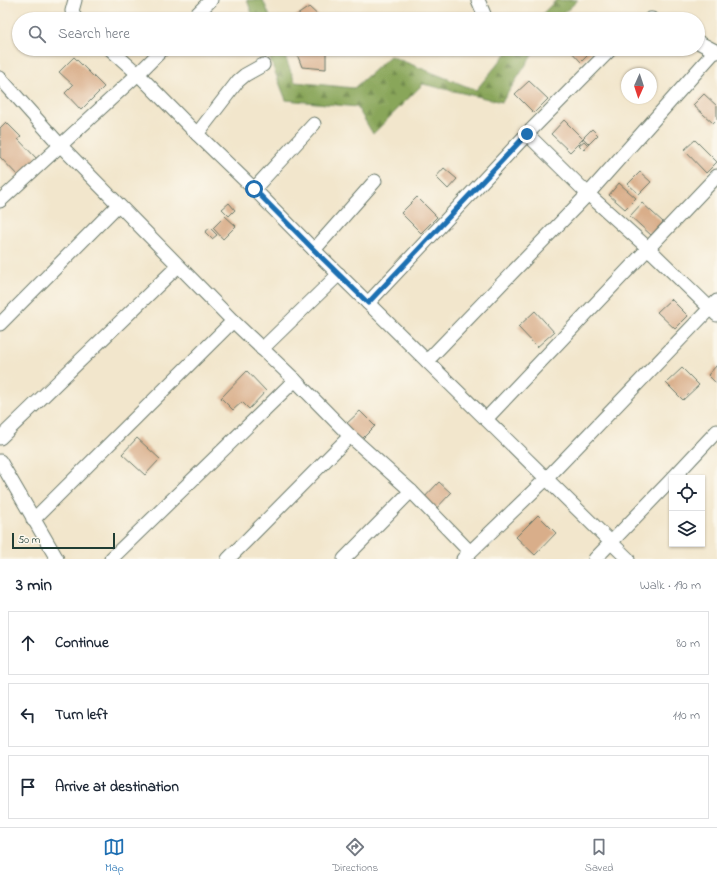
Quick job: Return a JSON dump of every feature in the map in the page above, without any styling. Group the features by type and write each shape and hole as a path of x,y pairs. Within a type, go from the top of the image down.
{"street":[{"path":"72,12 75,0"},
{"path":"199,12 211,0"},
{"path":"478,0 483,12"},
{"path":"427,361 588,194 716,51 705,46"},
{"path":"118,56 138,74 314,250 628,559"},
{"path":"1,198 156,56"},
{"path":"368,303 527,134 604,56"},
{"path":"197,134 238,81 263,64"},
{"path":"0,78 60,145 118,206 232,321 295,380 350,436 411,491 467,555 546,479 715,308 588,194 527,134"},
{"path":"254,189 314,124"},
{"path":"486,419 717,176"},
{"path":"314,250 375,181"},
{"path":"0,324 118,206"},
{"path":"0,438 178,266"},
{"path":"262,349 339,274"},
{"path":"33,520 232,321"},
{"path":"111,559 295,380"},
{"path":"675,475 717,431"},
{"path":"228,559 350,436"},
{"path":"0,461 57,559"},
{"path":"595,559 612,543 669,481"},
{"path":"344,559 411,491"}],"green space":[{"path":"247,0 263,0 268,12 251,12"},
{"path":"556,0 578,0 565,12 544,12"},
{"path":"269,56 285,56 295,82 354,88 390,56 476,90 504,56 532,56 502,102 423,84 373,134 357,107 286,100"}],"building":[{"path":"309,7 314,12 302,12"},
{"path":"298,56 326,56 326,69 302,67"},
{"path":"575,56 587,56 581,62"},
{"path":"74,57 104,87 81,110 65,93 73,85 59,72"},
{"path":"529,81 548,99 534,113 515,94"},
{"path":"704,94 717,106 717,119 713,123 693,105"},
{"path":"564,120 583,139 570,152 551,134"},
{"path":"6,122 21,137 18,139 38,160 20,178 0,157 0,128"},
{"path":"592,129 598,135 589,144 583,138"},
{"path":"695,140 717,162 706,173 684,150"},
{"path":"584,141 588,145 584,150 579,145"},
{"path":"444,168 457,179 448,189 436,177"},
{"path":"640,172 651,182 639,194 628,184"},
{"path":"619,183 636,198 625,209 609,195"},
{"path":"417,197 437,217 421,233 401,213"},
{"path":"229,203 235,210 229,216 222,209"},
{"path":"642,203 663,222 651,235 630,216"},
{"path":"225,216 236,226 223,239 213,228"},
{"path":"210,228 217,235 212,239 205,232"},
{"path":"671,299 688,316 675,329 657,312"},
{"path":"535,311 554,332 537,347 518,327"},
{"path":"717,365 717,384 708,375"},
{"path":"682,368 699,385 683,400 666,383"},
{"path":"247,371 266,391 249,409 242,402 233,410 221,398"},
{"path":"360,411 375,426 359,442 344,426"},
{"path":"137,438 160,459 145,475 122,454"},
{"path":"439,482 451,493 434,511 422,500"},
{"path":"538,515 556,533 535,555 516,537"}],"route":[{"path":"254,189 368,303 527,134"}]}
